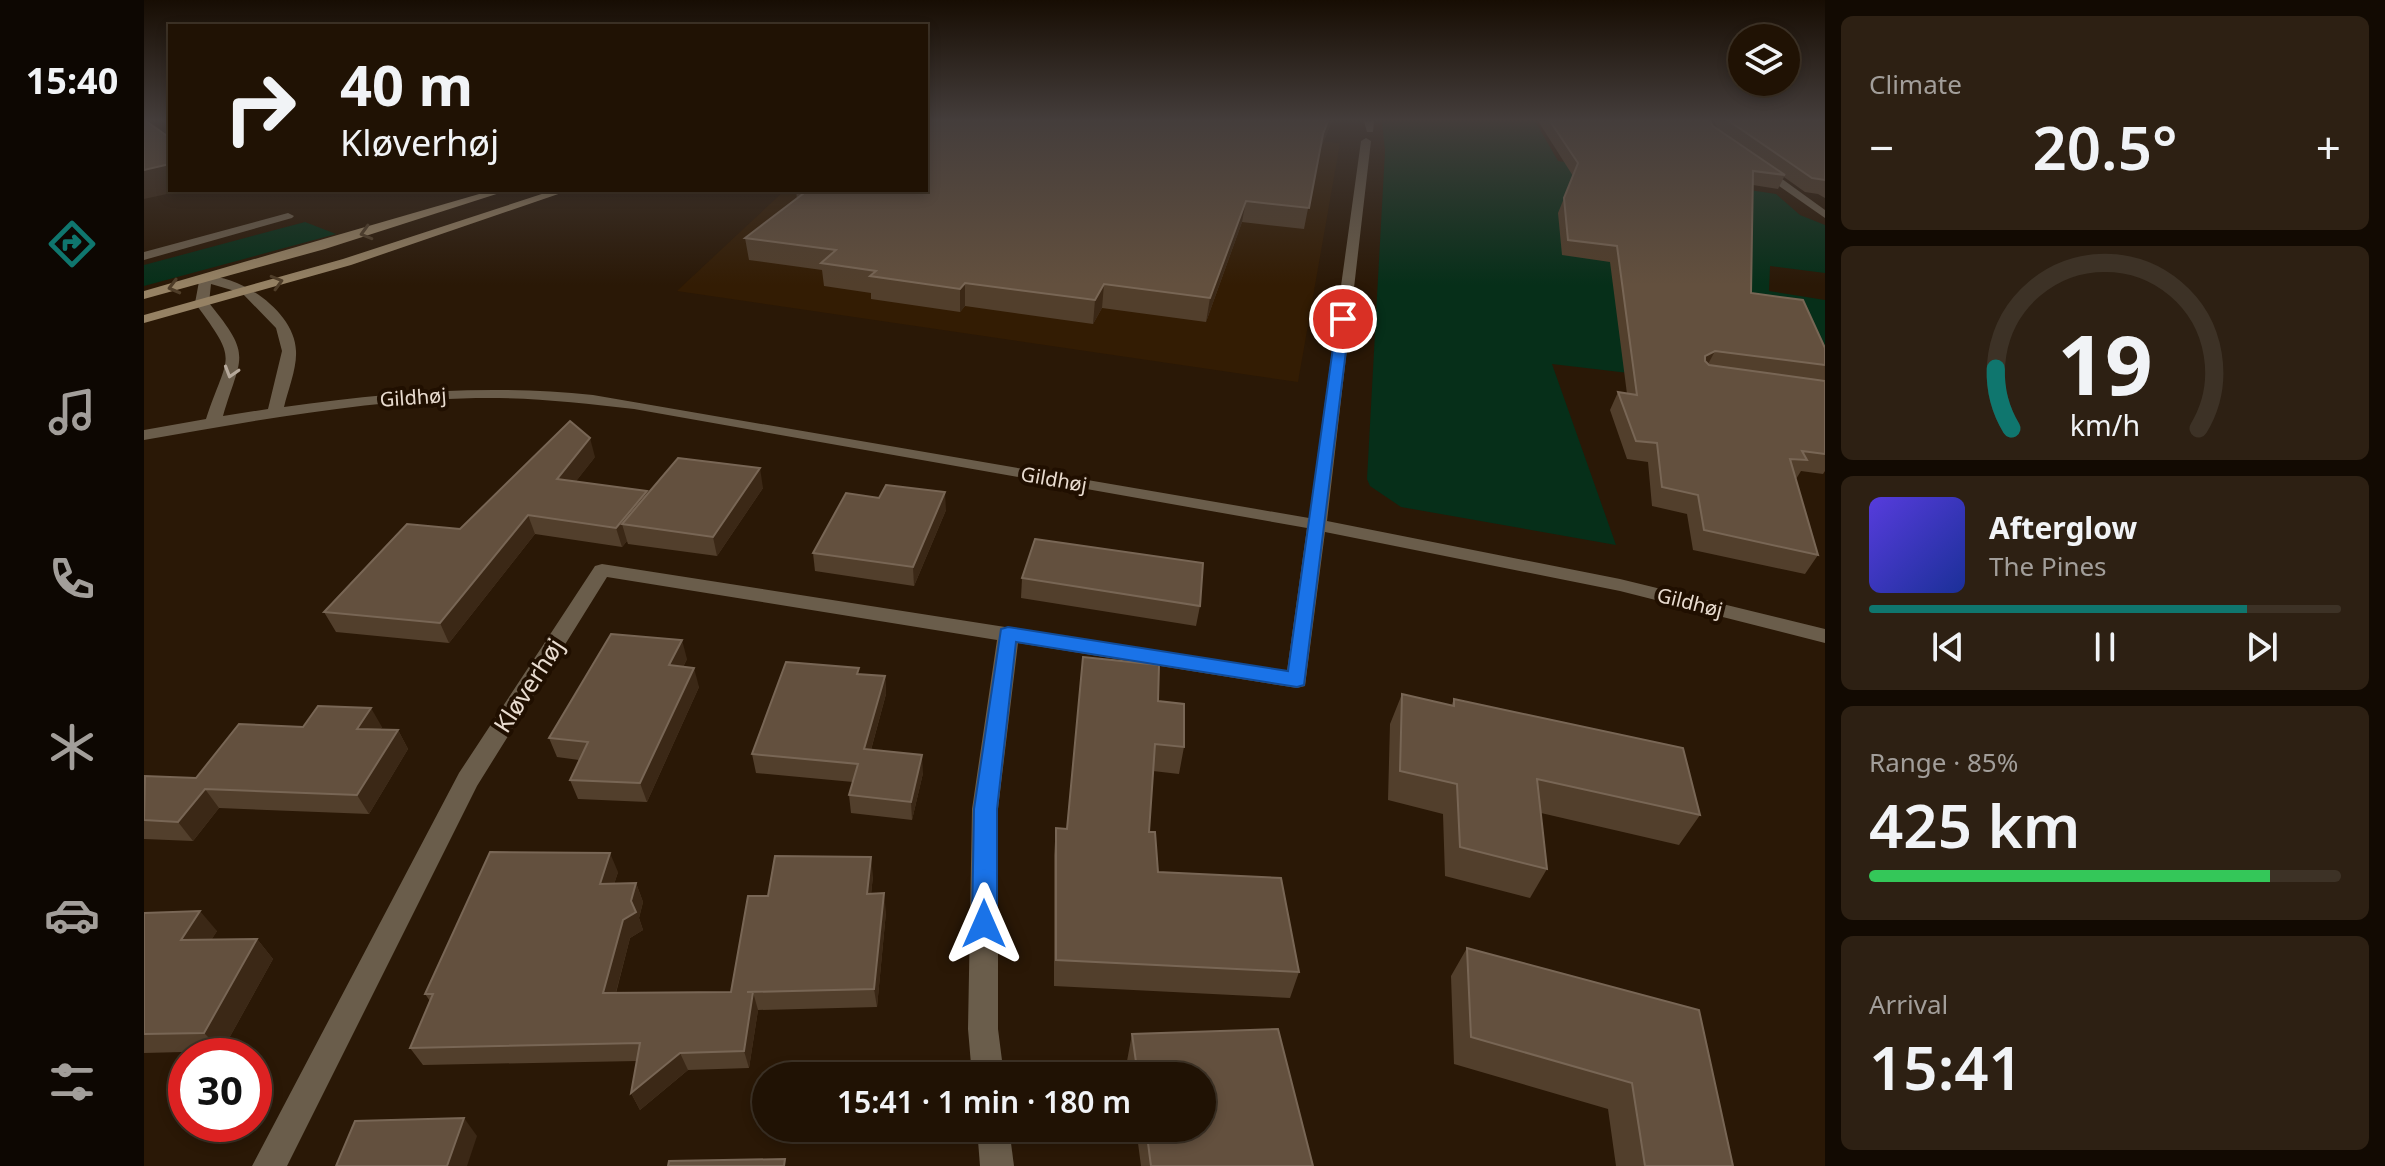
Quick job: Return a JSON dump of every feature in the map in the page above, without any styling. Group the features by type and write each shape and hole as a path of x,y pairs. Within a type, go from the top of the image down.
{"street":[{"path":"1319,525 1362,175"},
{"path":"1770,175 1825,215"},
{"path":"144,295 497,192"},
{"path":"144,319 434,235 559,192"},
{"path":"144,256 288,216"},
{"path":"205,279 247,290 283,327 289,351 275,412"},
{"path":"205,279 202,303 232,339 236,352 234,368 213,423"},
{"name":"Gildhøj","path":"144,435 275,412 445,394 526,394 634,404 1319,525 1620,585 1825,636"},
{"name":"Kløverhøj","path":"269,1166 468,780 602,570 1297,680 1319,525"},
{"path":"987,1062 983,1029 985,809 1008,634"},
{"path":"994,1142 997,1166"}],"shaded area":[{"path":"956,175 1334,175 1298,382 677,291 783,192 928,192 928,189"}],"green space":[{"path":"1384,175 1653,175 1776,194 1800,215 1825,225 1825,273 1770,266 1769,291 1825,300 1825,396 1552,364 1616,545 1401,507 1370,486 1367,479"},
{"path":"305,222 336,234 144,286 144,265"}],"building":[{"path":"928,175 1315,175 1309,208 1246,201 1210,298 1104,284 1095,300 965,283 960,289 870,276 876,271 821,263 836,250 745,238 805,192 928,192"},
{"path":"1573,175 1753,175 1751,293 1803,300 1825,348 1825,365 1715,351 1705,356 1705,361 1709,365 1825,381 1825,454 1802,451 1807,460 1790,459 1818,555 1704,530 1698,495 1662,487 1657,443 1636,441 1618,392 1637,395 1617,246 1568,240 1564,198"},
{"path":"1808,175 1825,175 1825,180"},
{"path":"570,421 590,438 557,479 647,491 616,528 528,515 440,623 324,612 407,524 460,529"},
{"path":"678,458 760,468 713,537 622,524"},
{"path":"886,485 945,492 913,567 813,553 846,493 879,498"},
{"path":"1035,539 1203,563 1200,606 1022,578"},
{"path":"611,634 682,640 669,665 694,668 640,783 570,780 588,742 549,738"},
{"path":"1083,657 1159,665 1158,701 1184,704 1184,747 1155,744 1149,832 1155,832 1158,872 1281,878 1299,972 1056,960 1056,828 1067,829"},
{"path":"786,662 859,668 857,674 885,676 864,749 922,755 911,802 849,795 858,764 752,754"},
{"path":"1402,694 1454,706 1454,699 1683,748 1700,815 1537,779 1547,869 1460,847 1457,784 1400,771"},
{"path":"318,706 371,708 357,729 398,730 357,795 205,789 178,822 144,820 145,776 196,778 239,724 303,727"},
{"path":"490,852 610,853 600,884 636,883 631,901 636,912 623,920 603,993 731,992 748,896 768,896 775,856 871,857 867,894 884,893 874,989 747,992 753,992 744,1051 680,1053 631,1093 640,1043 410,1048 433,994 425,994"},
{"path":"200,911 181,940 257,939 204,1033 144,1034 144,913"},
{"path":"1467,948 1699,1010 1733,1166 1645,1166 1632,1083 1471,1037"},
{"path":"1278,1029 1313,1166 1151,1166 1148,1142 1216,1142 1216,1062 1136,1062 1132,1034"},
{"path":"464,1118 447,1166 336,1166 355,1121"},
{"path":"785,1159 784,1166 668,1166 669,1161"}],"route":[{"path":"984,924 985,809 1008,634 1297,680 1343,319"}]}
